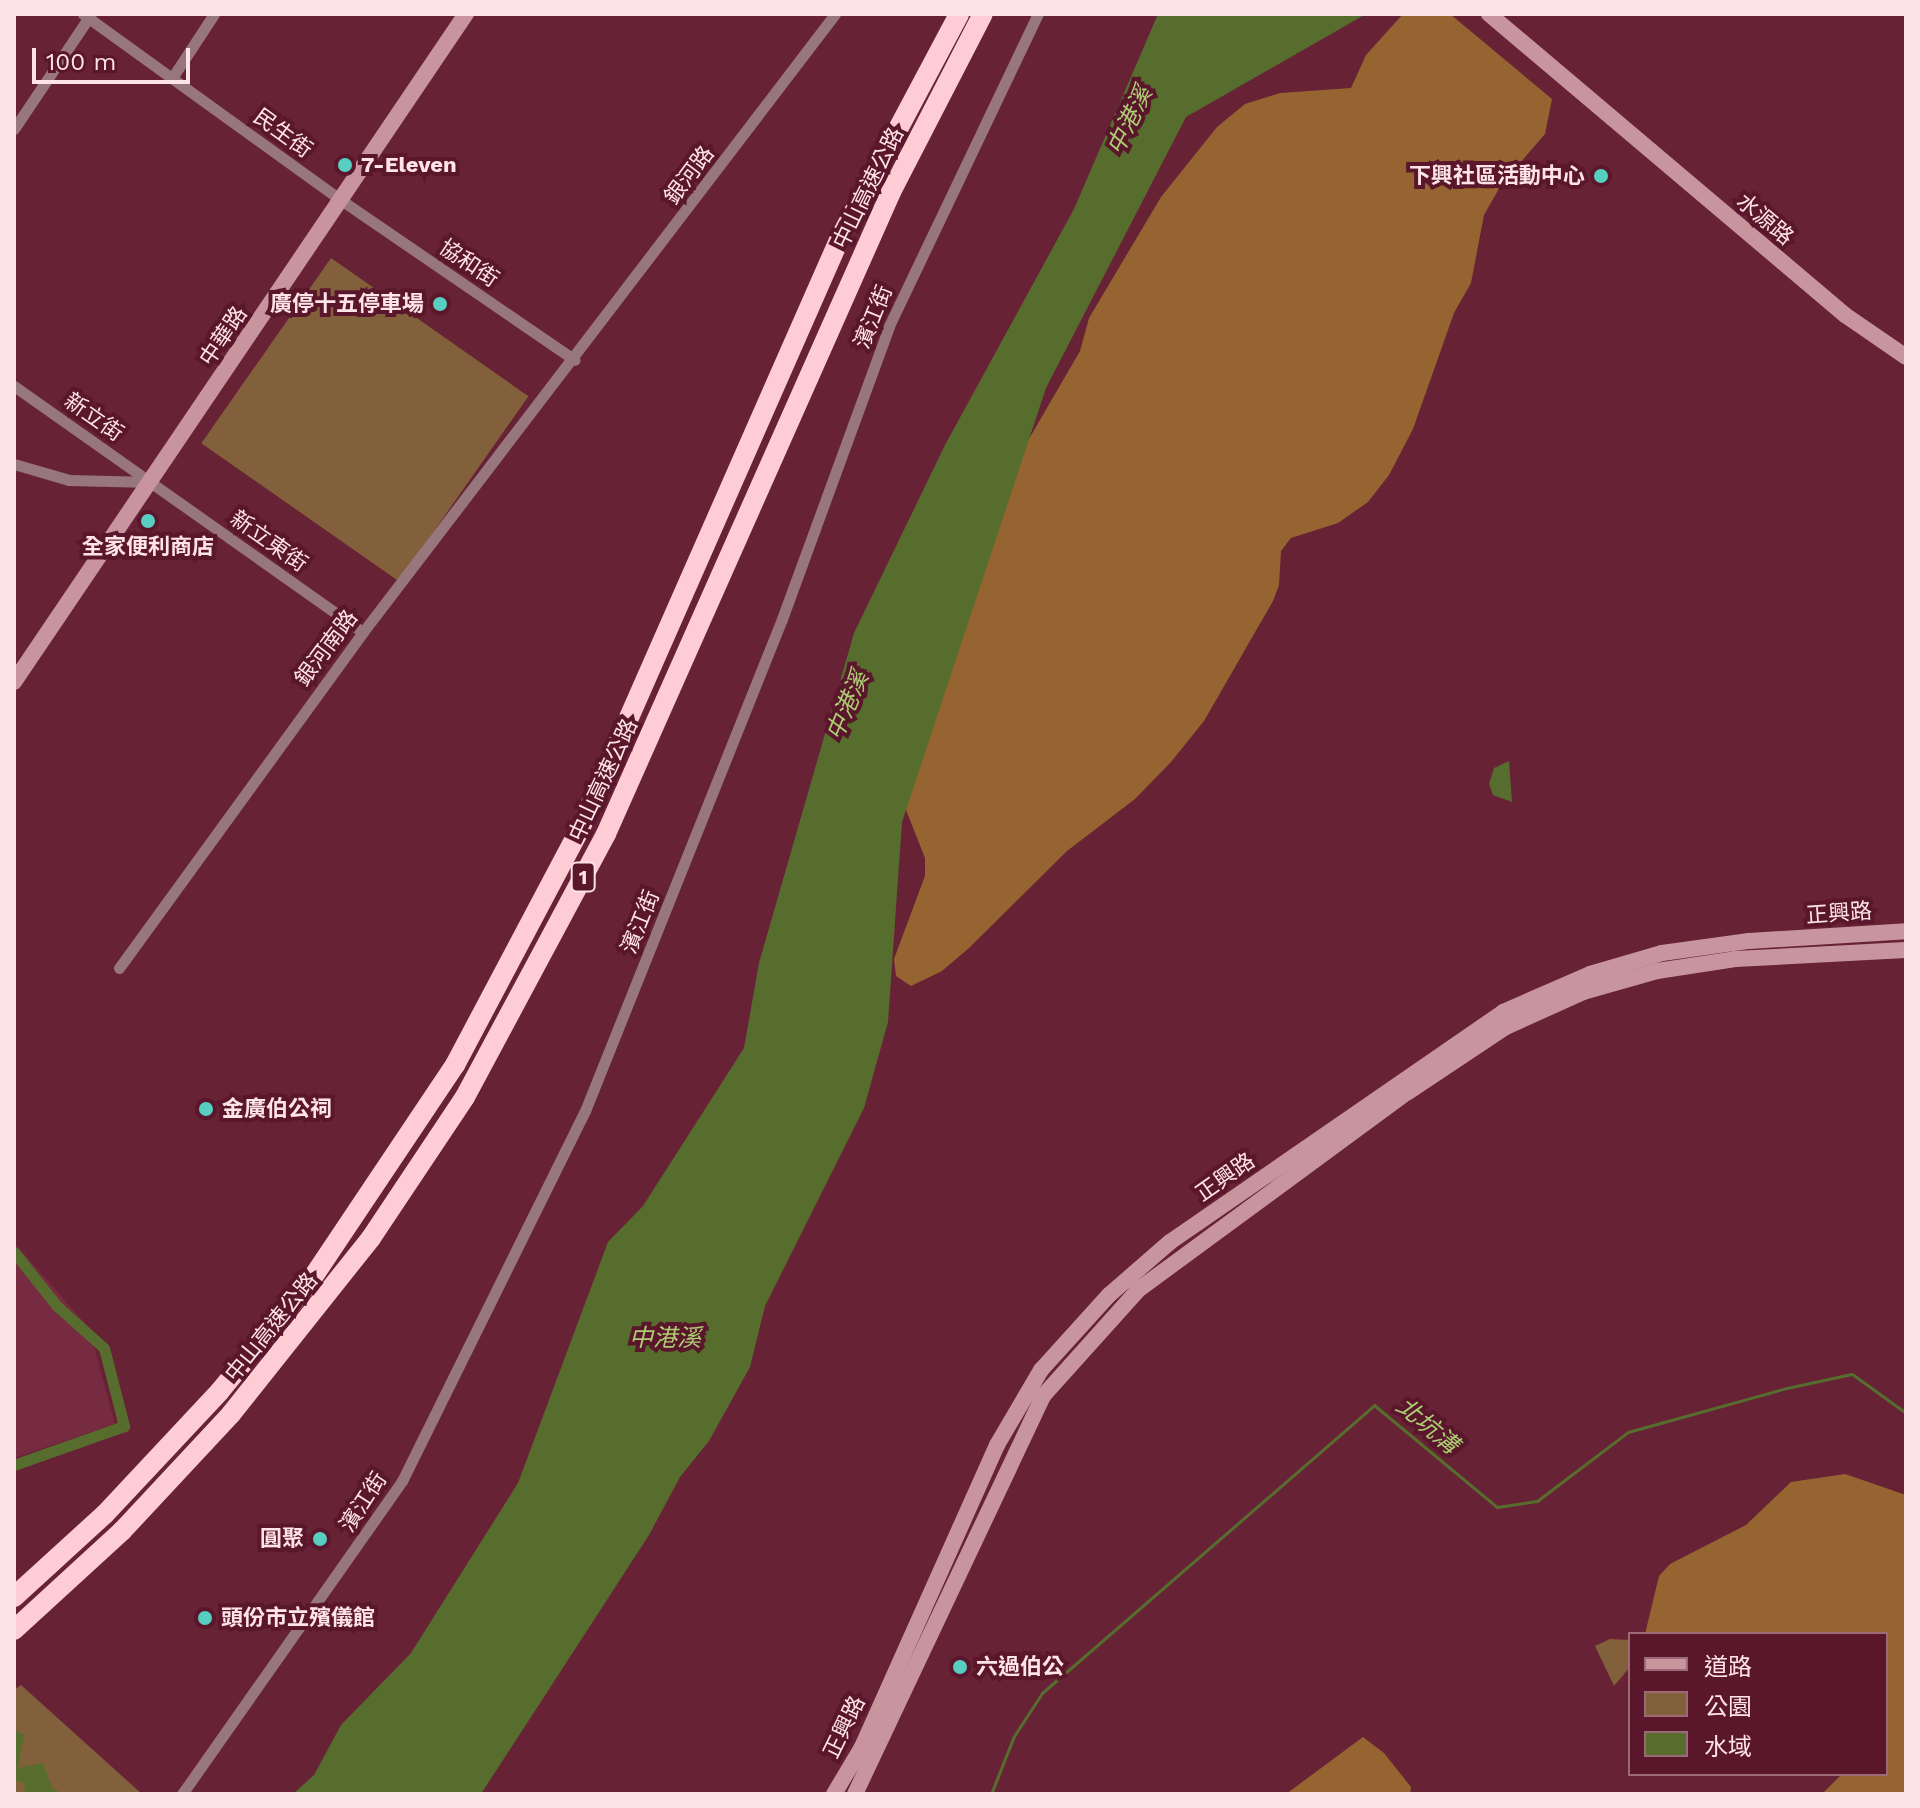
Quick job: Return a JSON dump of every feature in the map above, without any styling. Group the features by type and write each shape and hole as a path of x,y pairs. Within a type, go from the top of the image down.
{"highway":[{"name":"中山高速公路","path":"14,1597 105,1514 231,1379 377,1188 455,1065 580,829 839,240 959,14"},
{"name":"中山高速公路","path":"14,1630 122,1531 231,1414 371,1238 465,1097 606,834 891,192 983,14"}],"main road":[{"name":"中華路","path":"14,682 466,14"},
{"name":"水源路","path":"1489,14 1845,315 1906,357"},
{"name":"正興路","path":"834,1794 862,1747 997,1445 1041,1370 1109,1295 1170,1242 1503,1012 1590,974 1662,953 1749,941 1906,931"},
{"name":"正興路","path":"855,1794 1021,1435 1080,1349 1138,1290 1420,1084 1506,1027 1583,992 1657,971 1735,959 1906,950"}],"street":[{"path":"172,78 214,14"},
{"name":"銀河路","path":"575,360 835,14"},
{"name":"濱江街","path":"182,1794 402,1481 585,1111 782,619 889,326 1038,14"},
{"path":"14,129 87,15"},
{"name":"民生街","path":"87,15 341,200"},
{"name":"協和街","path":"341,200 575,360"},
{"name":"銀河南路","path":"119,968 363,632 575,360"},
{"name":"新立街","path":"14,386 152,481"},
{"path":"14,464 69,480 152,481"},
{"name":"新立東街","path":"152,481 363,632"}],"shaded area":[{"path":"1403,14 1450,14 1552,99 1545,134 1501,185 1484,215 1471,283 1454,313 1413,429 1389,475 1368,502 1338,523 1291,538 1281,551 1279,585 1273,601 1204,721 1171,762 1135,799 1067,851 969,948 942,971 911,986 896,976 894,959 925,876 925,858 906,810 905,777 1026,444 1080,351 1089,318 1161,197 1217,127 1245,104 1280,93 1351,88 1366,55"},
{"path":"14,1242 89,1328 115,1424 14,1458"},
{"path":"1845,1474 1906,1495 1906,1794 1822,1794 1840,1776 1888,1776 1888,1632 1645,1632 1659,1576 1670,1564 1746,1525 1791,1482"},
{"path":"1363,1737 1384,1753 1411,1787 1410,1794 1286,1794"}],"green space":[{"path":"331,258 528,396 399,581 201,443"},
{"path":"1610,1639 1628,1640 1628,1669 1614,1686 1595,1646"},
{"path":"21,1685 142,1794 14,1794 14,1690"}],"water":[{"name":"中港溪","path":"1158,14 1366,14 1186,117 1046,388 902,822 888,1022 864,1108 765,1306 750,1367 709,1441 680,1477 649,1535 481,1794 293,1794 314,1775 341,1725 411,1653 518,1483 608,1242 643,1206 744,1048 759,963 854,633 945,445 1074,209"},
{"path":"1509,761 1512,802 1493,795 1489,784 1494,768"},
{"path":"14,1730 24,1735 18,1768 43,1763 52,1788 64,1794 25,1794 24,1783 14,1780"}],"waterway":[{"path":"14,1252 57,1306 104,1348 124,1426 14,1465"},
{"name":"北坑溝","path":"991,1794 1014,1736 1042,1693 1374,1405 1497,1507 1537,1501 1628,1432 1787,1388 1852,1374 1906,1413"}],"place":[{"name":"7-Eleven","path":"345,165"},
{"name":"下興社區活動中心","path":"1601,176"},
{"name":"廣停十五停車場","path":"440,304"},
{"name":"全家便利商店","path":"148,521"},
{"name":"金廣伯公祠","path":"206,1109"},
{"name":"圓聚","path":"320,1539"},
{"name":"頭份市立殯儀館","path":"205,1618"},
{"name":"六過伯公","path":"960,1667"}]}
